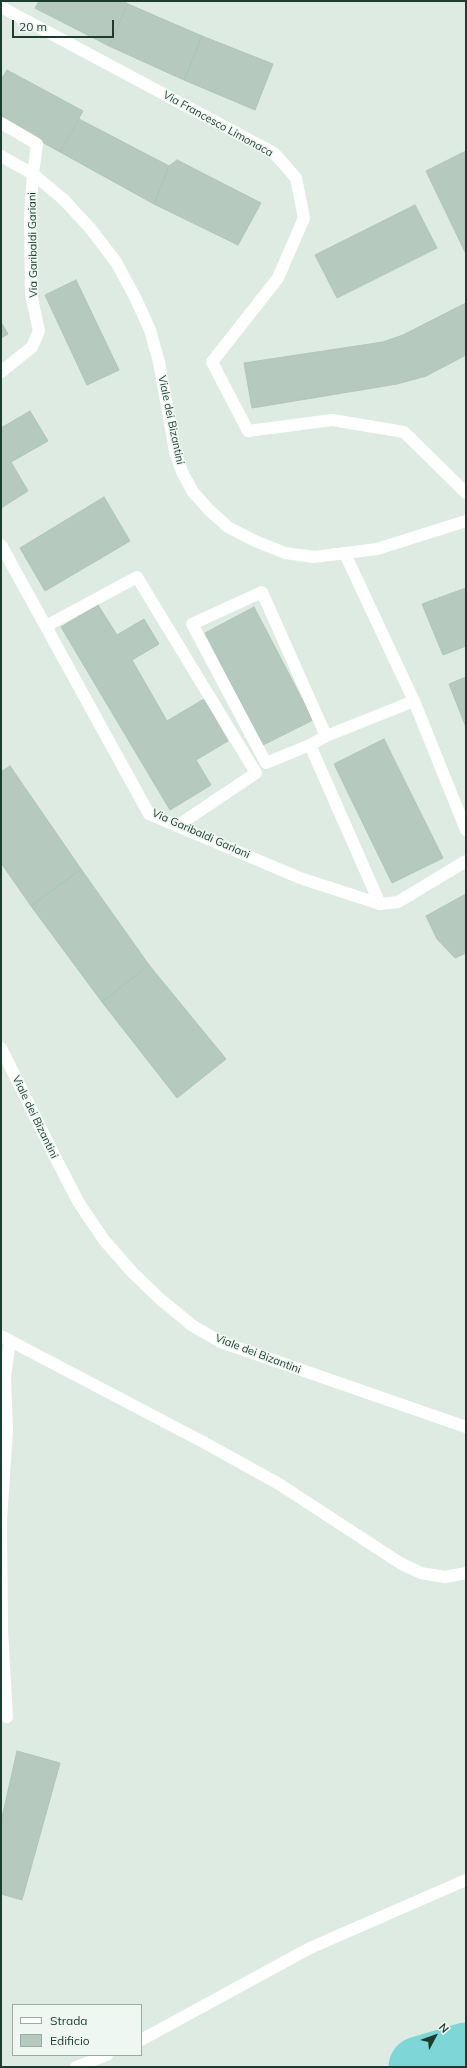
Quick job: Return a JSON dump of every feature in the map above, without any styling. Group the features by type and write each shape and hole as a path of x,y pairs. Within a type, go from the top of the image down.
{"street":[{"name":"Via Francesco Limonaca","path":"1,6 274,153 296,178 304,218 278,278 212,362 248,431 332,420 404,432 466,493"},
{"name":"Via Garibaldi Gariani","path":"1,123 38,144 33,174 30,216 31,294 39,331 32,347 1,372"},
{"name":"Viale dei Bizantini","path":"1,156 33,174 63,199 90,228 116,262 136,298 150,330 159,362 175,451 182,472 193,492 209,510 228,527 255,541 285,553 314,557 377,549 466,520"},
{"name":"Via Garibaldi Gariani","path":"1,545 149,814 300,878 380,904 398,902 466,862"},
{"path":"345,554 414,701 466,830"},
{"path":"46,626 137,577 256,773 177,826"},
{"path":"326,736 262,592 192,624 266,763 310,745 326,736 414,701"},
{"path":"310,745 380,904"},
{"name":"Viale dei Bizantini","path":"1,1048 54,1155 80,1203 104,1240 128,1267 171,1308 193,1326 221,1342 466,1427"},
{"path":"7,1717 2,1630 1,1520 8,1430 5,1376 6,1339 279,1484 400,1563 421,1573 445,1577 466,1573"},
{"path":"142,2039 310,1948 466,1880"},
{"path":"76,2067 104,2056"}],"building":[{"path":"39,1 123,1 128,4 109,46 35,8"},
{"path":"128,4 202,36 184,80 109,46"},
{"path":"202,36 273,64 255,110 184,80"},
{"path":"7,70 83,111 60,152 1,119 1,80"},
{"path":"79,119 169,166 154,204 60,152"},
{"path":"466,151 466,254 426,171"},
{"path":"177,160 261,203 238,245 154,204 169,166"},
{"path":"415,205 437,248 337,298 315,255"},
{"path":"76,280 119,370 87,385 45,295"},
{"path":"466,303 466,355 426,376 397,384 252,408 244,363 383,342 403,335"},
{"path":"1,322 8,334 1,338"},
{"path":"30,411 48,441 11,462 28,491 1,508 1,428"},
{"path":"104,497 130,541 45,591 20,548"},
{"path":"466,588 466,646 443,655 422,604"},
{"path":"98,605 117,635 144,619 159,644 132,660 167,721 204,699 228,741 196,760 211,785 170,810 61,627"},
{"path":"254,607 313,720 263,745 205,633"},
{"path":"466,677 466,727 449,684"},
{"path":"384,739 443,858 392,883 334,764"},
{"path":"10,766 81,869 31,906 1,863 1,772"},
{"path":"81,869 149,965 102,1002 31,906"},
{"path":"466,894 466,953 455,958 437,939 426,916"},
{"path":"149,965 226,1059 177,1098 102,1002"},
{"path":"17,1751 60,1763 22,1900 1,1894 1,1822"}],"waterway":[{"path":"419,2067 466,2053"}]}
